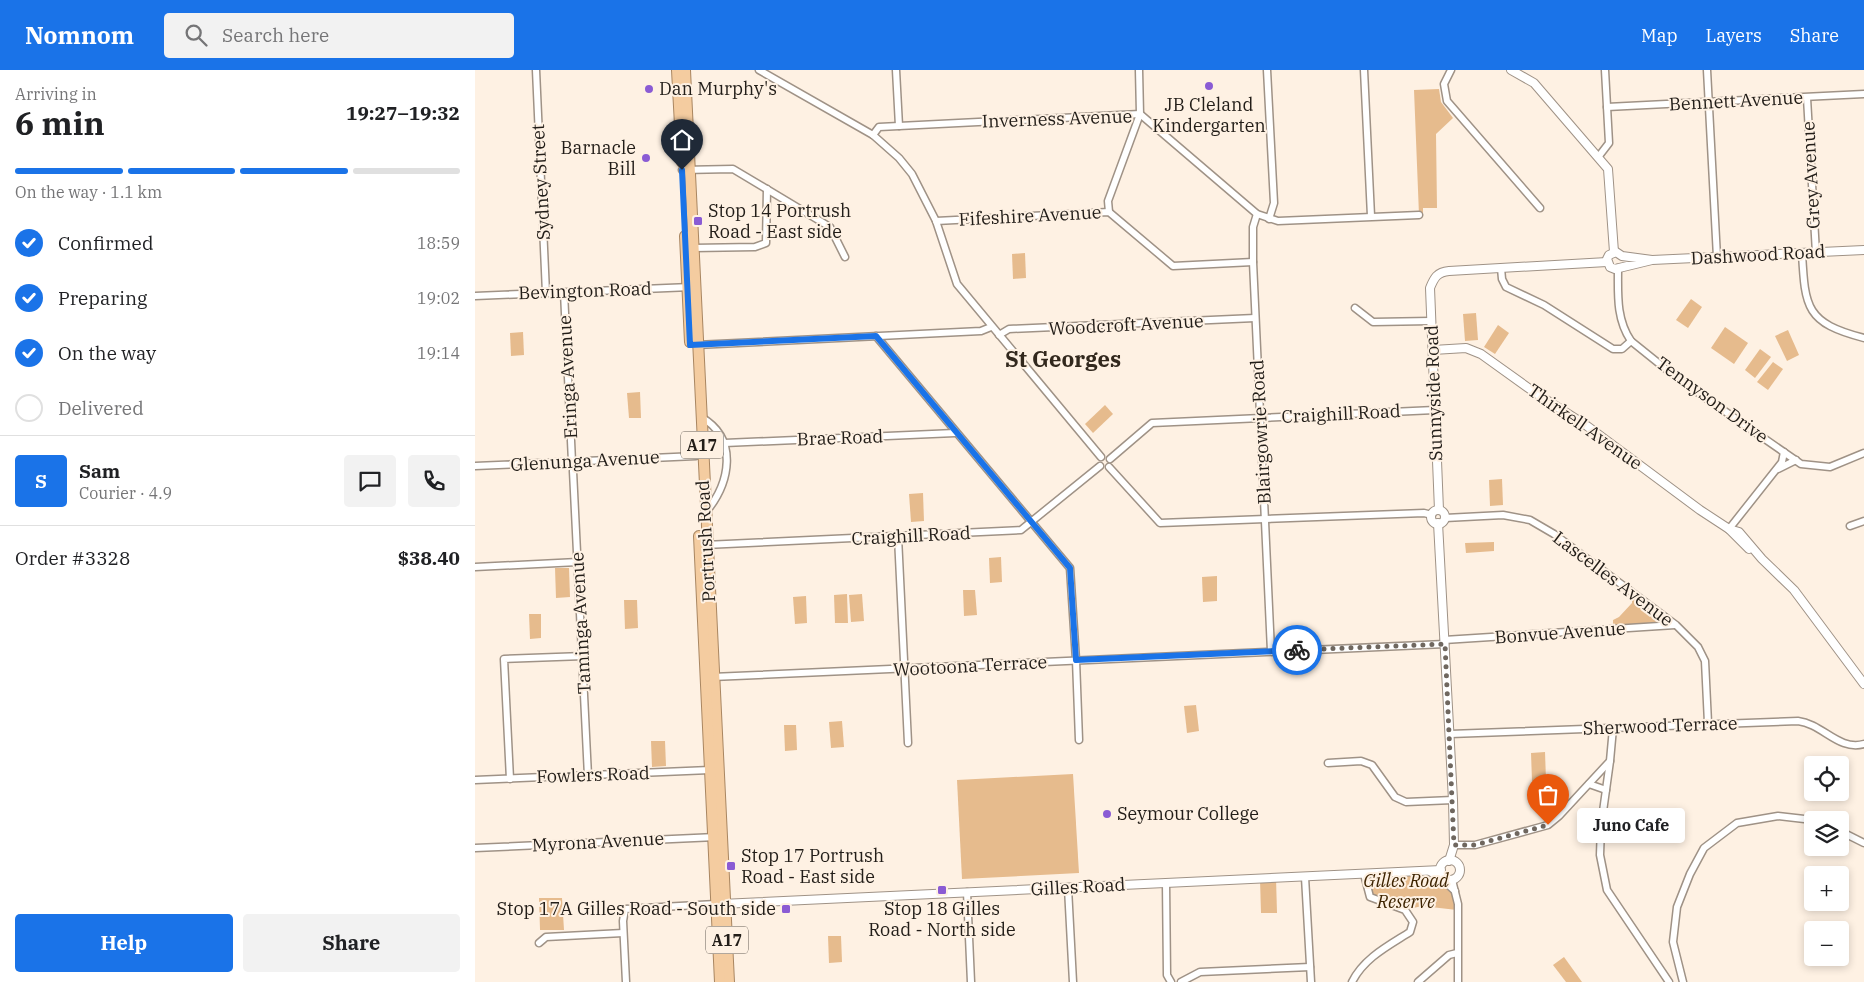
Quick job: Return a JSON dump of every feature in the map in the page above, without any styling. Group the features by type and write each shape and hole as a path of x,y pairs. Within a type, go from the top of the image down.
{"highway":[{"name":"Portrush Road","path":"677,70 693,248 691,287"},
{"name":"Portrush Road","path":"685,70 685,170 694,345 702,444 705,513 703,545"},
{"name":"Portrush Road","path":"694,345 695,456 703,545 721,904 729,982"},
{"name":"Portrush Road","path":"709,678 711,770 718,837"},
{"name":"Portrush Road","path":"720,982 721,904"}],"street":[{"name":"Sydney Street","path":"536,70 546,293"},
{"path":"759,70 873,135 899,158 911,174 936,221 957,284 1101,457"},
{"path":"896,70 899,126"},
{"path":"1109,212 1108,201 1140,114 1139,70"},
{"path":"1267,70 1274,203 1269,219"},
{"path":"1364,70 1371,216"},
{"path":"1451,70 1444,84 1447,101 1540,208"},
{"path":"1511,70 1534,83 1608,168 1614,252"},
{"path":"1599,156 1609,143 1605,70"},
{"path":"1707,70 1717,257"},
{"name":"Bennett Avenue","path":"1607,107 1864,94"},
{"name":"Grey Avenue","path":"1807,98 1816,252"},
{"name":"Inverness Avenue","path":"873,135 879,127 1140,114 1257,214 1269,219 1278,221 1419,215"},
{"path":"685,170 733,169 830,227 845,257"},
{"path":"693,248 755,247 766,243 767,189"},
{"name":"Fifeshire Avenue","path":"936,221 1109,212 1173,266 1253,262"},
{"name":"Blairgowrie Road","path":"1257,214 1253,227 1253,262 1271,651"},
{"name":"Dashwood Road","path":"1653,260 1864,250"},
{"path":"1614,252 1623,256 1653,260"},
{"path":"1607,262 1609,255 1614,252"},
{"path":"1802,253 1804,291 1811,309 1822,320 1836,329 1864,338"},
{"path":"1620,267 1623,256"},
{"path":"1631,341 1623,349 1613,349 1544,305 1506,287 1502,279 1501,268 1607,262 1613,268 1653,260"},
{"name":"Tennyson Drive","path":"1620,267 1619,311 1626,334 1631,341 1677,378 1796,460 1811,466 1830,467 1864,453"},
{"name":"Sunnyside Road","path":"1439,510 1430,288 1434,278 1442,272 1501,268"},
{"name":"Bevington Road","path":"475,296 691,287"},
{"name":"Eringa Avenue","path":"564,292 572,462"},
{"path":"1355,308 1370,320 1381,323 1431,321"},
{"name":"Woodcroft Avenue","path":"999,336 1009,330 1255,318"},
{"path":"694,345 981,331 991,327"},
{"path":"876,336 955,433 1070,568 1079,740"},
{"name":"Thirkell Avenue","path":"1433,350 1466,348 1481,354 1534,392 1587,426 1729,528 1741,543 1762,559 1794,590 1864,684"},
{"name":"Craighill Road","path":"1110,459 1152,423 1435,410"},
{"path":"700,416 708,420 725,443 728,452 726,469 715,500 705,513"},
{"name":"Brae Road","path":"702,444 955,433"},
{"path":"1729,528 1782,462 1784,452"},
{"name":"Glenunga Avenue","path":"475,466 695,456"},
{"path":"1101,457 1105,456 1110,459 1109,466 1160,523 1424,513 1432,515"},
{"path":"1101,457 1099,460 1100,466 1105,468 1109,466"},
{"path":"1773,472 1796,460"},
{"name":"Craighill Road","path":"703,545 1021,530 1100,466"},
{"name":"Taminga Avenue","path":"573,472 584,656 588,776"},
{"path":"1432,515 1433,511 1439,510 1445,518 1444,522 1438,524"},
{"path":"1432,515 1433,520 1438,524 1450,734 1454,845 1449,861"},
{"name":"Lascelles Avenue","path":"1445,518 1503,515 1530,520 1555,534 1675,625 1697,646 1705,661 1709,723"},
{"path":"1850,526 1864,521"},
{"path":"898,537 908,743"},
{"path":"475,567 578,562"},
{"name":"Bonvue Avenue","path":"1444,642 1675,625"},
{"name":"Wootoona Terrace","path":"709,678 1444,642"},
{"path":"510,779 503,659 584,656"},
{"name":"Sherwood Terrace","path":"1450,734 1709,723 1808,722 1817,726 1835,740 1854,745 1864,744"},
{"path":"1613,728 1600,855 1607,890 1669,982"},
{"path":"1328,763 1361,761 1372,765 1395,797 1406,802 1453,800"},
{"path":"1454,845 1475,845 1548,825 1559,816 1610,761"},
{"name":"Fowlers Road","path":"475,780 711,770"},
{"path":"1589,784 1606,790"},
{"path":"1683,982 1673,942 1677,907 1690,874 1705,848 1737,823 1778,816 1804,819"},
{"path":"1849,836 1864,843"},
{"name":"Myrona Avenue","path":"475,848 718,837"},
{"path":"1449,861 1455,862 1460,869 1457,877 1452,880 1444,878 1441,870 1442,865 1449,861"},
{"name":"Gilles Road","path":"721,904 1441,870"},
{"path":"1428,871 1445,880 1456,892"},
{"path":"1352,982 1359,969 1372,957 1410,932 1413,922 1405,910 1370,897 1365,874"},
{"path":"1305,876 1311,982"},
{"path":"1452,880 1456,892 1458,982"},
{"path":"1166,883 1167,975 1171,982"},
{"path":"1068,888 1073,982"},
{"path":"967,892 971,982"},
{"path":"626,982 623,913 629,908 721,904"},
{"path":"539,943 546,937 623,933"},
{"path":"1418,982 1449,955 1457,953"},
{"path":"1181,982 1200,972 1310,967"}],"green space":[{"path":"1439,89 1441,102 1453,118 1436,134 1437,208 1423,208 1423,214 1419,215 1414,90"},
{"path":"1025,253 1026,278 1013,279 1012,254"},
{"path":"1691,299 1702,307 1688,328 1676,320"},
{"path":"1476,313 1478,340 1465,341 1463,314"},
{"path":"1498,325 1509,333 1495,354 1484,347"},
{"path":"1725,327 1748,343 1734,364 1711,348"},
{"path":"1788,330 1799,355 1787,361 1775,336"},
{"path":"523,332 524,355 511,356 510,333"},
{"path":"1760,349 1771,357 1755,378 1745,370"},
{"path":"1773,362 1783,369 1768,390 1757,382"},
{"path":"640,392 641,418 629,418 627,393"},
{"path":"1105,405 1113,414 1093,433 1085,424"},
{"path":"1502,479 1503,505 1490,506 1489,480"},
{"path":"923,493 924,521 911,522 909,494"},
{"path":"1494,542 1494,551 1466,553 1465,543"},
{"path":"1001,557 1002,582 990,583 989,558"},
{"path":"555,568 569,568 570,597 556,598"},
{"path":"1217,576 1217,601 1203,602 1202,577"},
{"path":"963,590 975,590 977,615 964,616"},
{"path":"847,594 848,623 835,623 834,595"},
{"path":"862,594 864,621 851,622 849,595"},
{"path":"1632,595 1660,616 1659,622 1613,626 1613,620 1619,617 1632,603"},
{"path":"806,596 807,623 795,624 793,597"},
{"path":"624,600 637,600 638,628 625,629"},
{"path":"529,614 541,614 541,638 530,639"},
{"path":"1196,705 1199,731 1187,733 1184,706"},
{"path":"842,721 844,747 831,748 829,722"},
{"path":"784,725 796,725 797,750 785,751"},
{"path":"651,741 665,741 666,766 652,767"},
{"path":"1545,752 1546,780 1532,781 1531,753"},
{"path":"1073,774 1079,873 962,879 957,780"},
{"name":"Gilles Road Reserve","path":"1441,870 1443,877 1452,880 1457,910 1422,906 1405,910 1370,897 1364,874"},
{"path":"1276,878 1277,913 1261,913 1260,879"},
{"path":"539,898 562,898 564,930 540,930"},
{"path":"828,936 841,936 842,962 829,963"},
{"path":"1564,957 1582,982 1566,982 1553,965"}],"way so far":[{"path":"1297,650 1445,644 1454,845 1475,845 1548,825"}],"place":[{"name":"JB Cleland Kindergarten","path":"1209,86"},
{"name":"Dan Murphy's","path":"649,89"},
{"name":"Barnacle Bill","path":"646,158"},
{"name":"Stop 14 Portrush Road - East side","path":"698,221"},
{"name":"Seymour College","path":"1107,814"},
{"name":"Juno Cafe","path":"1548,825"},
{"name":"Stop 17 Portrush Road - East side","path":"731,866"},
{"name":"Stop 18 Gilles Road - North side","path":"942,890"},
{"name":"Stop 17A Gilles Road - South side","path":"786,909"}],"district":[{"name":"St Georges","path":"1063,359"}],"route":[{"path":"682,170 690,345 876,336 955,433 1070,568 1076,660 1297,650"}]}
